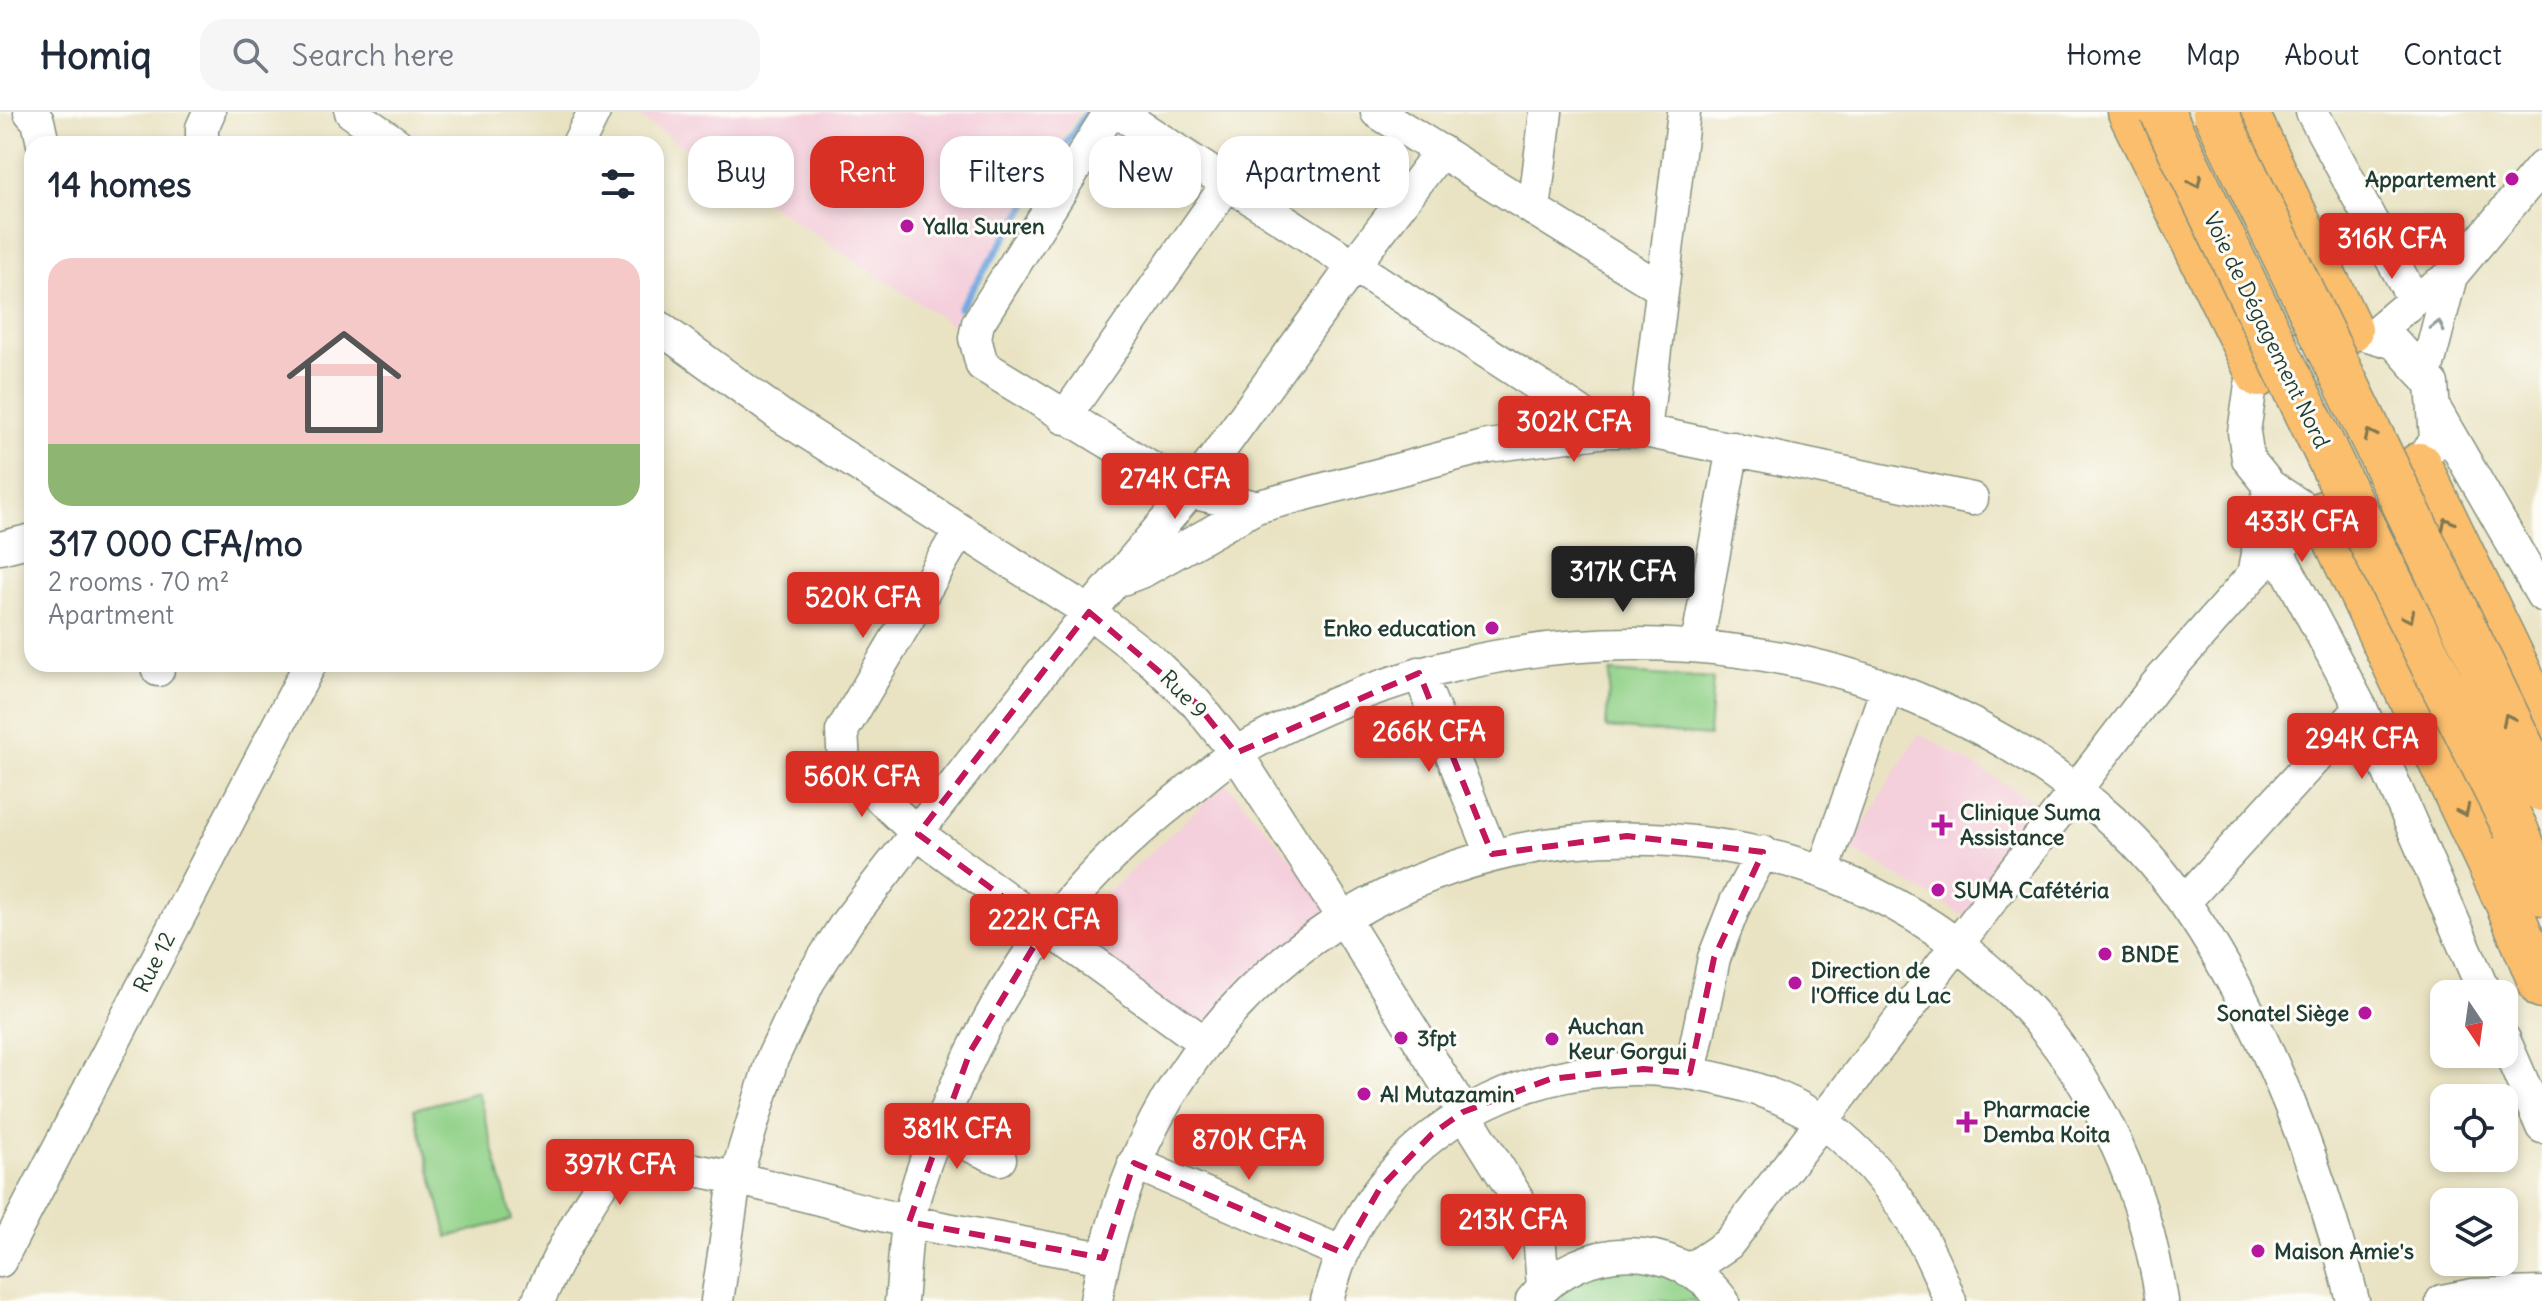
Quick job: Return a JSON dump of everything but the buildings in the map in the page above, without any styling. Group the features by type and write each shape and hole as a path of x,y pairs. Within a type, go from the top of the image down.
{"highway":[{"path":"2130,112 2259,375"},
{"name":"Voie de Dégagement Nord","path":"2162,112 2338,477 2515,828 2542,893"},
{"path":"2215,112 2542,789"},
{"path":"2246,112 2360,333"},
{"path":"2419,465 2542,719"},
{"path":"2318,514 2507,902 2542,986"}],"street":[{"path":"30,112 38,121 41,136"},
{"path":"202,136 209,112"},
{"path":"351,112 386,136"},
{"path":"582,136 594,112"},
{"path":"1110,112 978,323 975,338 982,365 1064,418 1190,492 1256,507"},
{"path":"1118,112 1217,176"},
{"path":"1377,112 1662,289"},
{"path":"1534,210 1546,112"},
{"path":"1645,431 1684,112"},
{"path":"2312,112 2414,300"},
{"path":"717,1301 735,1180 772,1059 809,981 847,922 1089,612 1190,492 1354,265 1441,151"},
{"path":"2360,333 2451,276 2542,167"},
{"path":"1064,418 1217,199"},
{"path":"1266,208 1608,431"},
{"path":"1688,1271 1728,1244 2156,685 2253,575 2318,514 2342,511 2411,476 2436,440 2429,391 2451,276"},
{"name":"Rue 9","path":"664,331 784,418 1089,612 1151,660 1196,703 1236,753 1343,918 1539,1233 1537,1294"},
{"path":"2318,514 2270,486 2248,459 2244,432 2251,385 2267,365 2327,333 2360,333 2395,343 2429,391 2540,587"},
{"path":"1114,582 1143,571 1256,507 1488,446 1608,431 1645,431 1972,499"},
{"path":"1697,645 1733,448"},
{"path":"2253,575 2270,486"},
{"path":"959,532 842,731 844,764 918,834 1205,1043"},
{"path":"0,548 24,542"},
{"path":"2277,550 2361,708 2479,980"},
{"path":"901,1301 909,1222 937,1131 970,1052 1045,928 1152,818 1236,753 1350,698 1419,673 1464,661 1557,646 1619,642 1697,645 1800,662 1887,688 1985,732 2074,790 2117,824 2185,901 2237,992 2291,1110 2322,1189 2353,1301"},
{"name":"Rue 12","path":"0,1261 306,672"},
{"path":"1419,673 1492,854"},
{"path":"1823,871 1887,688"},
{"path":"2185,901 2361,708"},
{"path":"1096,1301 1103,1258 1134,1163 1177,1081 1205,1043 1269,974 1343,918 1440,870 1492,854 1567,840 1627,836 1688,839 1763,852 1823,871 1913,916 1955,944 2032,1016 2094,1101 2138,1196 2162,1301"},
{"path":"1690,1073 1714,958 1736,902 1763,852"},
{"path":"2517,1068 2542,1127"},
{"path":"1327,1301 1343,1253 1380,1188 1432,1134 1463,1112 1506,1093 1550,1079 1627,1069 1690,1073 1735,1083 1779,1098 1820,1120 1859,1154 1902,1204 1923,1237 1950,1301"},
{"path":"937,1131 1000,1159"},
{"path":"538,1301 586,1210 616,1168 641,1161 909,1222 1103,1258"},
{"path":"1134,1163 1343,1253"},
{"path":"1539,1233 1597,1257"},
{"path":"1722,1299 1728,1244"},
{"path":"1537,1294 1568,1268 1597,1257 1633,1253 1669,1260 1688,1271 1722,1299"},
{"path":"2442,1301 2473,1295 2542,1293"}],"highlighted area":[{"path":"1089,612 1196,703 1236,753 1419,673 1492,854 1627,836 1763,852 1714,958 1690,1073 1643,1069 1550,1079 1463,1112 1432,1134 1380,1188 1343,1253 1134,1163 1103,1258 909,1222 970,1052 1045,928 918,834"}],"shaded area":[{"path":"641,112 1079,112 1065,136 940,136 940,208 1022,208 952,325 776,208 794,208 794,136 688,136 688,150 637,116"},
{"name":"Clinique Suma Assistance","path":"1919,733 2035,802 1966,917 1849,848"},
{"path":"1226,783 1343,918 1205,1043 1058,938"}],"green space":[{"path":"1610,672 1713,679 1709,736 1606,728"},
{"path":"478,1092 512,1220 448,1237 414,1109"},
{"path":"1592,1265 1668,1268 1711,1301 1541,1301"}],"waterway":[{"path":"960,308 1087,112"}],"place":[{"name":"Appartement","path":"2512,179"},
{"name":"Yalla Suuren","path":"907,226"},
{"name":"Enko education","path":"1492,628"},
{"name":"Clinique Suma Assistance","path":"1942,825"},
{"name":"SUMA Cafétéria","path":"1938,890"},
{"name":"BNDE","path":"2105,954"},
{"name":"Direction de l'Office du Lac","path":"1795,983"},
{"name":"Sonatel Siège","path":"2365,1013"},
{"name":"3fpt","path":"1401,1038"},
{"name":"Auchan Keur Gorgui","path":"1552,1039"},
{"name":"Al Mutazamin","path":"1364,1094"},
{"name":"Pharmacie Demba Koita","path":"1967,1122"},
{"name":"Maison Amie's","path":"2258,1251"}]}
